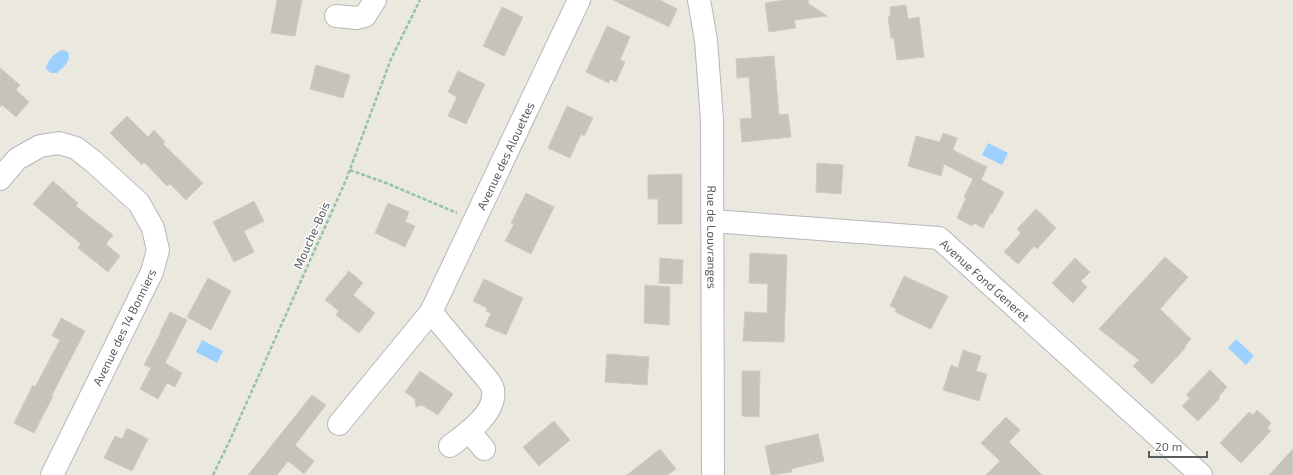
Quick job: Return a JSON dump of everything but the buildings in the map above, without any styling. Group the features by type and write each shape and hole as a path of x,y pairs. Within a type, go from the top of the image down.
{"street":[{"path":"336,16 356,18 365,16 375,0"},
{"name":"Avenue des Alouettes","path":"339,424 431,312 579,0"},
{"name":"Rue de Louvranges","path":"699,0 706,40 712,120 713,475"},
{"name":"Avenue des 14 Bonniers","path":"0,179 17,159 40,146 60,143 76,148 94,162 139,203 153,228 158,250 152,272 52,475"},
{"name":"Avenue Fond Generet","path":"712,221 939,238 1201,475"},
{"path":"431,312 493,388 494,398 489,410 469,431 450,446"},
{"path":"469,431 484,449"}],"path":[{"name":"Mouche-Bois","path":"213,475 350,170 391,59 420,0"},
{"path":"350,170 407,192 474,221"}],"water":[{"path":"63,50 68,52 68,61 57,73 51,73 46,69 48,63 54,55"},
{"path":"988,143 1008,153 1002,165 982,155"},
{"path":"1236,339 1254,356 1246,365 1228,348"},
{"path":"202,340 223,351 217,363 196,352"}]}
